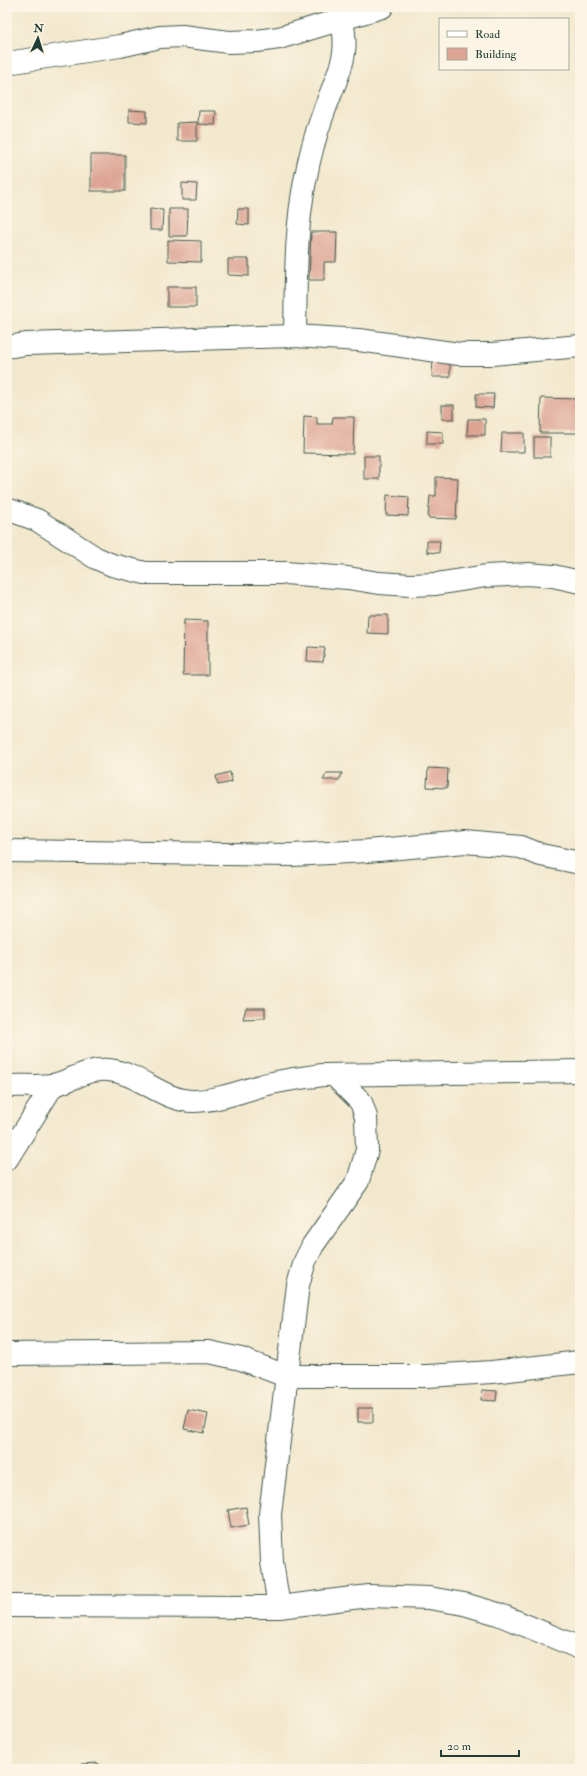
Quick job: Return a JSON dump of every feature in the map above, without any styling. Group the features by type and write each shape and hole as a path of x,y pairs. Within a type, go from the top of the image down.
{"street":[{"path":"7,63 120,46 160,37 182,36 229,42 257,41 293,34 340,12 382,7"},
{"path":"295,336 296,249 299,215 312,148 323,113 342,67 345,53 346,38 340,12"},
{"path":"7,348 26,344 295,336 360,340 459,354 524,352 580,346"},
{"path":"7,509 37,520 96,558 112,565 145,573 285,574 348,578 379,583 410,585 436,584 507,574 528,574 553,576 580,582"},
{"path":"7,851 292,855 367,851 465,842 520,847 542,855 580,863"},
{"path":"7,1086 53,1085 92,1070 107,1070 133,1076 174,1098 195,1101 212,1099 294,1079 334,1075 580,1071"},
{"path":"279,1607 272,1562 270,1514 298,1285 305,1261 320,1234 358,1181 367,1150 368,1133 361,1102 334,1075"},
{"path":"7,1159 53,1085"},
{"path":"7,1354 209,1352 241,1358 286,1376 427,1376 492,1372 580,1362"},
{"path":"7,1606 279,1607 369,1596 429,1598 464,1604 498,1614 580,1648"}],"building":[{"path":"129,110 147,111 147,123 129,122"},
{"path":"199,111 216,111 215,125 198,124"},
{"path":"197,122 197,141 177,141 177,123"},
{"path":"91,155 125,155 125,191 91,191"},
{"path":"182,183 197,184 196,200 182,200"},
{"path":"150,209 163,210 162,230 150,230"},
{"path":"169,209 188,209 187,236 169,236"},
{"path":"238,209 249,209 249,225 237,224"},
{"path":"311,232 337,232 336,262 324,262 324,280 309,280"},
{"path":"168,240 201,241 201,262 168,261"},
{"path":"228,259 249,259 249,276 228,275"},
{"path":"167,287 196,287 196,307 167,307"},
{"path":"433,360 450,361 450,377 432,377"},
{"path":"476,394 494,394 493,408 476,407"},
{"path":"541,398 580,399 580,433 540,433"},
{"path":"442,405 454,405 454,419 442,419"},
{"path":"304,416 317,417 317,424 332,424 333,417 354,417 353,454 303,453"},
{"path":"468,419 485,419 485,435 467,435"},
{"path":"427,431 443,432 443,444 427,444"},
{"path":"502,433 524,433 524,452 501,452"},
{"path":"534,437 550,437 550,457 534,457"},
{"path":"364,456 379,456 379,479 364,479"},
{"path":"436,477 458,478 456,519 428,518 430,496 436,496"},
{"path":"387,495 409,497 408,516 386,515"},
{"path":"427,541 440,541 439,553 427,552"},
{"path":"368,615 388,615 388,634 367,633"},
{"path":"184,620 208,621 208,675 183,675"},
{"path":"308,647 325,648 323,662 307,661"},
{"path":"428,768 448,769 447,788 427,787"},
{"path":"230,772 232,782 218,785 216,776"},
{"path":"327,773 342,773 339,780 323,780"},
{"path":"246,1008 265,1008 265,1018 243,1019"},
{"path":"482,1390 497,1391 496,1401 481,1400"},
{"path":"358,1408 373,1408 373,1422 358,1422"},
{"path":"188,1410 208,1414 204,1433 184,1429"},
{"path":"246,1507 249,1525 231,1528 228,1510"},
{"path":"98,1763 99,1769 83,1769 82,1764"}]}
